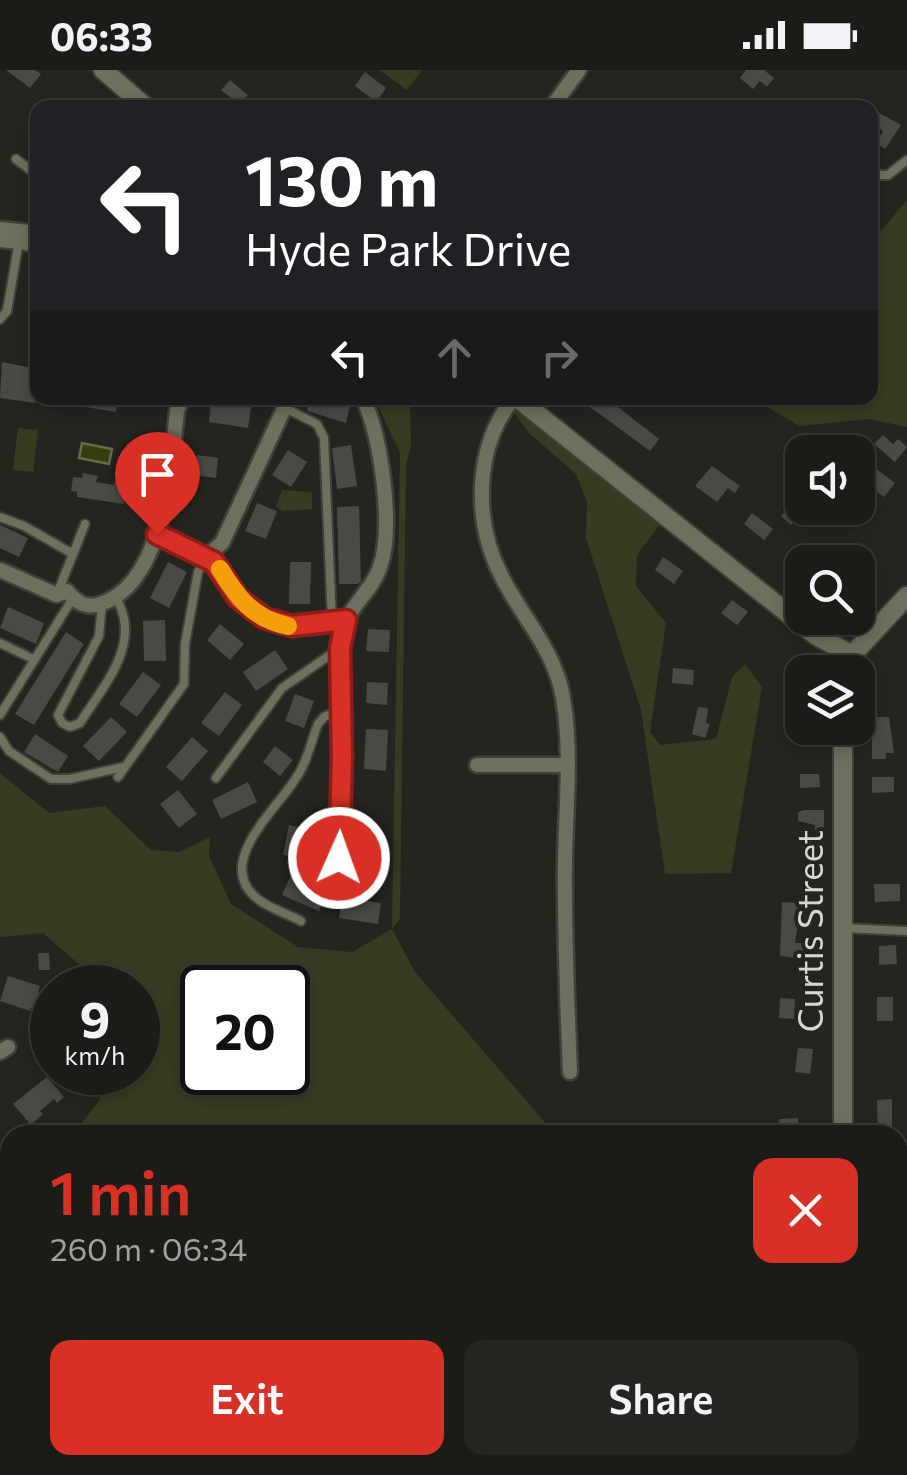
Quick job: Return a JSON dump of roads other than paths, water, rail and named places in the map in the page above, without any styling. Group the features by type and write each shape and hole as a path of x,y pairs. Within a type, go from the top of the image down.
{"street":[{"path":"103,70 138,100"},
{"path":"557,100 580,70"},
{"path":"0,229 30,241"},
{"path":"0,240 30,235"},
{"path":"0,570 57,595 67,591 86,605 109,600 136,575 157,534 166,504 179,405"},
{"path":"207,556 222,543 286,405"},
{"path":"157,534 207,556 238,598 264,618 292,626 339,622 379,570 386,533 380,453 365,405"},
{"path":"509,405 501,413 487,449 481,506 502,578 545,644 563,695 568,765 566,958 570,1072"},
{"path":"525,405 839,655"},
{"path":"858,655 907,596"},
{"name":"Curtis Street","path":"843,1125 844,745"},
{"path":"477,765 568,765"}],"lane":[{"path":"16,159 30,170"},
{"path":"878,173 888,175 907,160"},
{"path":"0,319 7,310 20,237"},
{"path":"290,405 316,424 324,438 340,648 339,858 352,873 378,878"},
{"path":"0,517 73,554"},
{"path":"57,595 85,524"},
{"path":"118,777 184,684 198,572 207,556"},
{"path":"0,715 72,598"},
{"path":"109,600 126,625 123,650 80,723 70,727 62,724 58,715 99,636 109,600"},
{"path":"0,643 33,659"},
{"path":"216,778 282,688 340,648"},
{"path":"301,920 259,901 248,888 243,872 246,852 256,827 296,779 318,724 332,711 341,709"},
{"path":"0,737 9,751 51,779 70,779 124,767"},
{"path":"843,928 907,931"}]}
